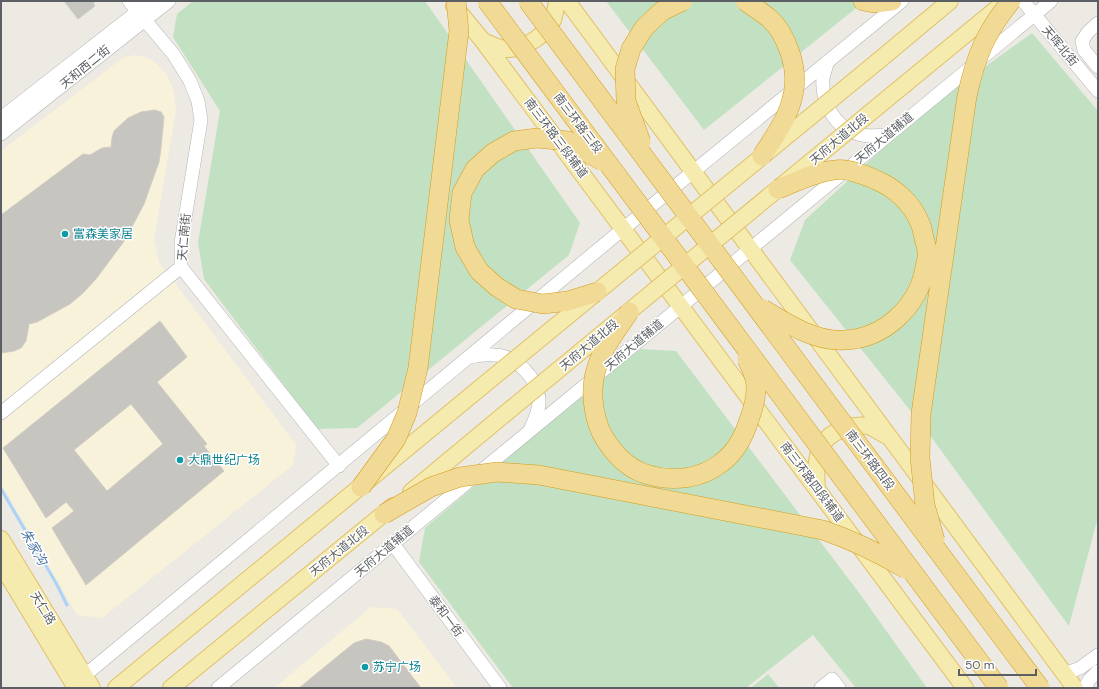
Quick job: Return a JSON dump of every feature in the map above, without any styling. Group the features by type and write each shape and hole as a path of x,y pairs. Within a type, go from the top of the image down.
{"highway":[{"path":"361,486 396,439 408,413 418,368 459,31 456,1"},
{"name":"南三环路三段","path":"487,1 741,343"},
{"path":"528,1 647,161"},
{"path":"647,161 626,101 625,69 631,49 644,28 662,11 683,1"},
{"path":"744,1 771,20 785,38 794,64 795,79 792,99 782,126 762,156"},
{"path":"863,1 874,3 892,1"},
{"path":"939,553 925,505 920,458 921,414 967,96 973,70 984,41 996,20 1011,1"},
{"path":"597,292 568,301 543,304 516,299 497,288 479,271 465,248 459,220 462,194 476,168 493,153 514,141 538,138 568,142 592,155 611,168"},
{"name":"南三环路四段","path":"647,161 1040,688"},
{"path":"753,303 803,332 843,341 866,337 879,331 898,318 913,300 924,277 928,253 920,223 908,202 889,186 864,174 836,169 817,174 778,189"},
{"path":"629,312 603,351 595,371 593,400 596,420 606,441 622,460 638,472 661,478 680,479 701,474 722,463 736,448 746,430 756,396 755,379 741,343"},
{"path":"741,343 999,688"},
{"path":"384,514 431,487 460,477 497,472 539,475 823,530 847,538 878,552 914,574"}],"main road":[{"name":"南三环路三段辅道","path":"450,1 484,41 659,277"},
{"path":"484,41 499,48 511,49 527,45 540,36 553,20 557,1"},
{"path":"567,1 1075,688"},
{"path":"116,688 950,1"},
{"name":"天府大道北段","path":"172,688 1006,1"},
{"name":"南三环路四段辅道","path":"659,277 965,688"},
{"path":"817,489 816,468 818,454 826,439 838,430 854,426 867,426 889,437"},
{"name":"天仁路","path":"1,539 83,685"},
{"name":"天仁路","path":"1,564 83,685"}],"street":[{"name":"天仁南街","path":"129,1 174,56 190,81 198,101 201,120 181,243 181,267 339,466"},
{"name":"天和西二街","path":"1,134 141,16 152,1"},
{"name":"天和西二街","path":"1,118 141,16 169,1"},
{"path":"83,685 469,357 902,1"},
{"name":"天晖北街","path":"1023,1 1098,91"},
{"name":"天府大道辅道","path":"218,688 1051,1"},
{"path":"1098,23 1088,32 1082,41 1084,50 1098,67"},
{"path":"828,61 823,78 823,93 829,110 839,123 847,130 858,135 872,137 888,135"},
{"path":"1,413 181,267"},
{"path":"469,357 494,354 508,358 524,368 533,381 539,399 537,414 530,430"},
{"name":"泰和一街","path":"393,544 500,688"},
{"path":"1064,674 1080,668 1098,655"},
{"path":"1085,688 1089,680 1098,671"},
{"path":"821,688 832,679 839,688"}],"shaded area":[{"path":"136,55 151,59 159,66 167,75 174,92 176,111 154,239 159,262 296,445 293,465 102,618 77,615 1,483 1,151 124,57"},
{"path":"371,607 397,609 457,688 274,688"}],"green space":[{"path":"193,1 425,1 580,223 569,255 357,428 317,429 204,279 198,243 220,111 173,37 177,14"},
{"path":"606,1 865,1 704,130"},
{"path":"1032,33 1098,111 1098,517 1069,626 929,434 790,260 805,220 925,110"},
{"path":"640,349 676,351 860,594 927,688 856,688 813,635 746,688 513,688 419,562 425,528 557,416"},
{"path":"768,674 779,688 751,688"}],"building":[{"path":"64,1 96,1 93,3 95,6 78,19"},
{"name":"富森美家居","path":"155,110 161,112 164,117 159,162 144,204 125,240 96,279 83,293 70,304 37,322 29,324 26,341 21,348 14,351 1,353 1,215 83,154 90,155 102,148 111,147 114,131 128,118 141,112"},
{"name":"大鼎世纪广场","path":"160,321 187,357 157,382 207,444 204,446 224,471 86,585 52,528 74,511 66,502 46,518 3,448","holes":["131,404 163,444 107,491 74,450"]},
{"name":"苏宁广场","path":"366,639 381,642 389,646 421,688 299,688 354,643"}],"waterway":[{"name":"朱家沟","path":"1,489 56,583 67,605"}],"place":[{"name":"富森美家居","path":"65,234"},
{"name":"大鼎世纪广场","path":"180,460"},
{"name":"苏宁广场","path":"365,667"}]}
